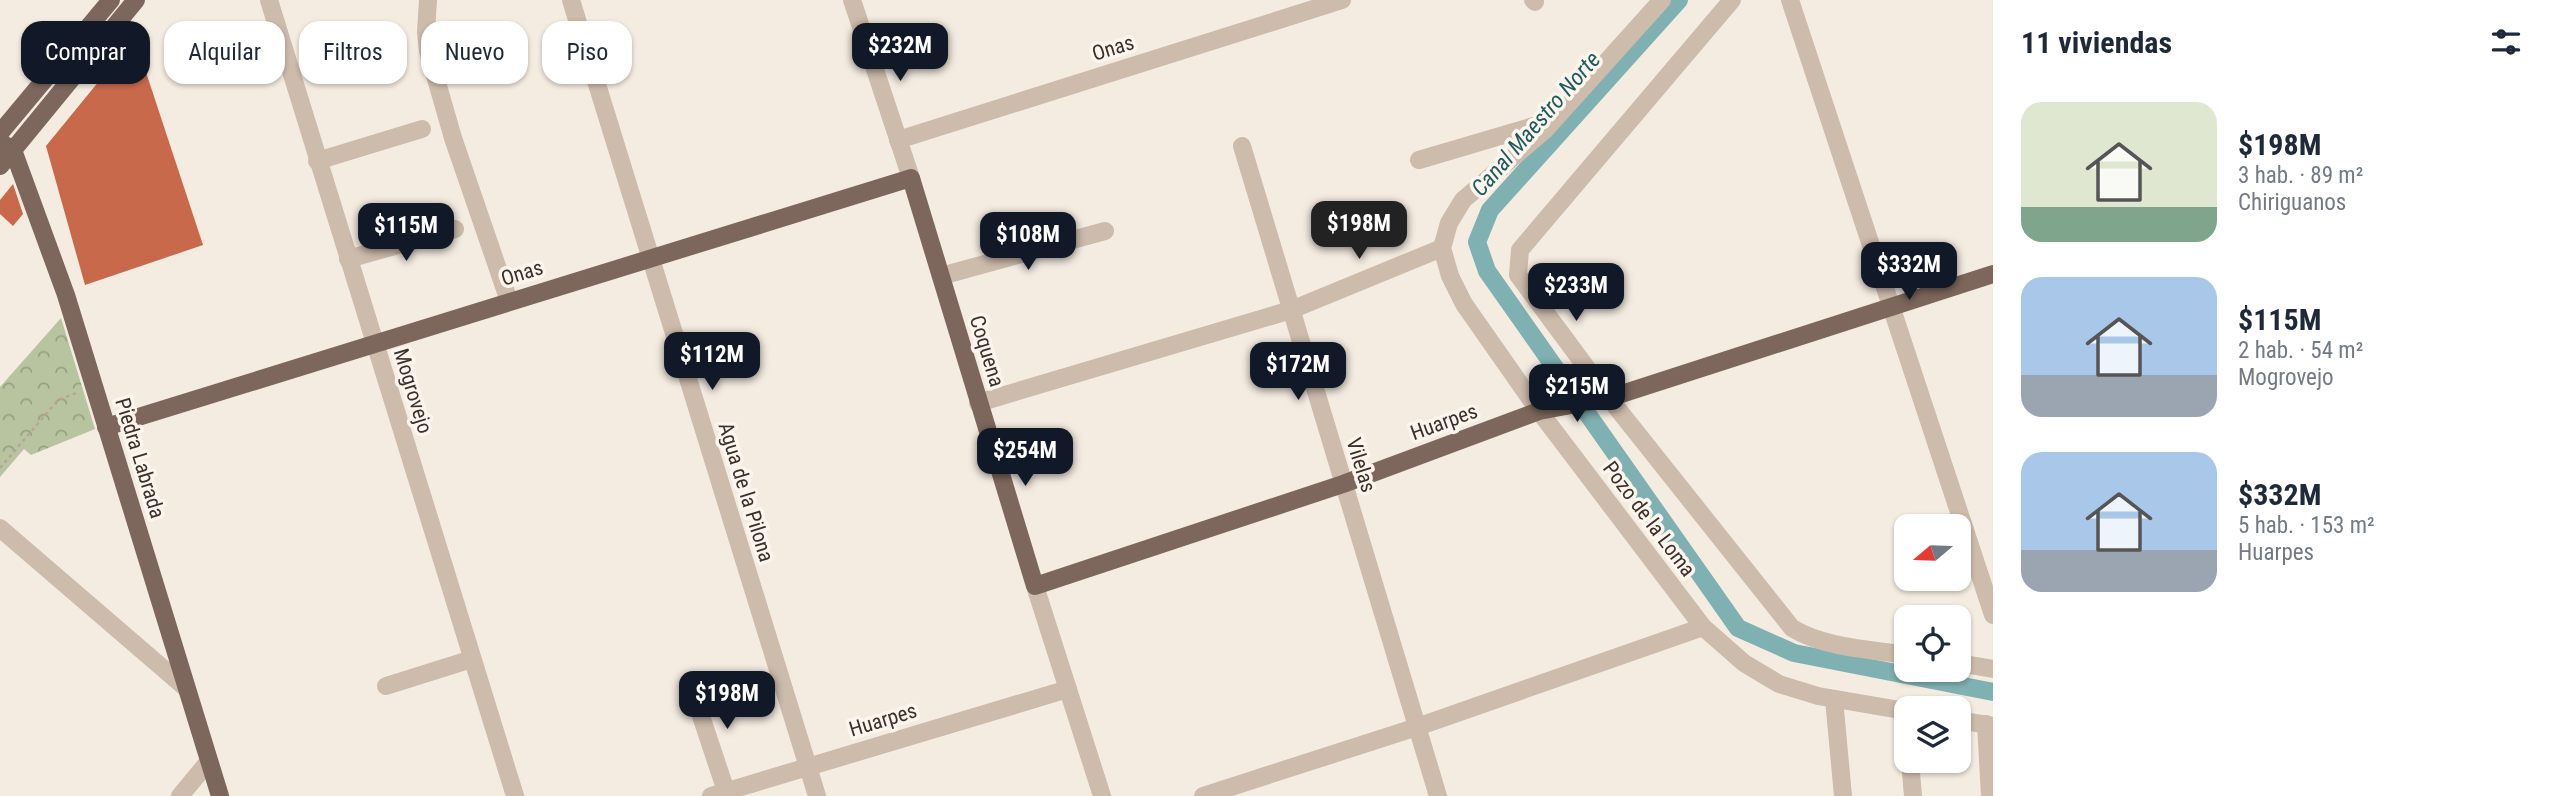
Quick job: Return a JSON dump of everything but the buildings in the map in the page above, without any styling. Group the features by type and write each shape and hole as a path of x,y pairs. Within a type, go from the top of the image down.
{"main road":[{"path":"0,133 111,0"},
{"path":"0,166 7,146 136,0"},
{"name":"Piedra Labrada","path":"7,146 66,295 220,796"},
{"name":"Onas","path":"107,427 911,178"},
{"name":"Coquena","path":"911,178 1035,586"},
{"name":"Huarpes","path":"1035,586 1343,484 1539,411 1609,398 1993,274"}],"street":[{"name":"Mogrovejo","path":"269,0 515,796"},
{"path":"428,0 428,51 453,138 509,301"},
{"name":"Agua de la Pilona","path":"571,0 817,796"},
{"name":"Coquena","path":"852,0 911,178"},
{"name":"Onas","path":"898,139 1342,0"},
{"path":"978,402 1291,310 1442,248 1449,223 1463,200 1545,130 1662,0"},
{"name":"Pozo de la Loma","path":"1732,0 1520,250 1517,264 1523,284 1609,398 1792,628 1828,643 1894,653"},
{"path":"1790,0 1993,615"},
{"path":"1419,160 1534,127 1545,130"},
{"path":"317,161 422,129"},
{"name":"Vilelas","path":"1242,146 1438,796"},
{"path":"348,259 455,229"},
{"path":"940,276 1105,231"},
{"name":"Pozo de la Loma","path":"1442,248 1464,304 1539,411 1703,627 1744,663 1779,684 1834,699 1894,709"},
{"path":"0,528 187,689"},
{"name":"Coquena","path":"1035,586 1102,796"},
{"path":"1203,796 1417,727 1703,627"},
{"path":"386,685 472,659"},
{"path":"1971,665 1993,669"},
{"path":"690,683 719,794"},
{"name":"Huarpes","path":"719,794 1068,688"},
{"path":"1834,699 1843,796"},
{"path":"1971,722 1989,725 1990,796"},
{"path":"180,796 209,761"},
{"path":"1911,773 1913,796"}],"path":[{"path":"0,468 58,400 94,387"}],"green space":[{"path":"61,318 95,429 31,455 24,449 0,477 0,387"}],"waterway":[{"name":"Canal Maestro Norte","path":"1679,0 1490,210 1477,242 1487,271 1738,628 1794,653 1993,692"}]}
